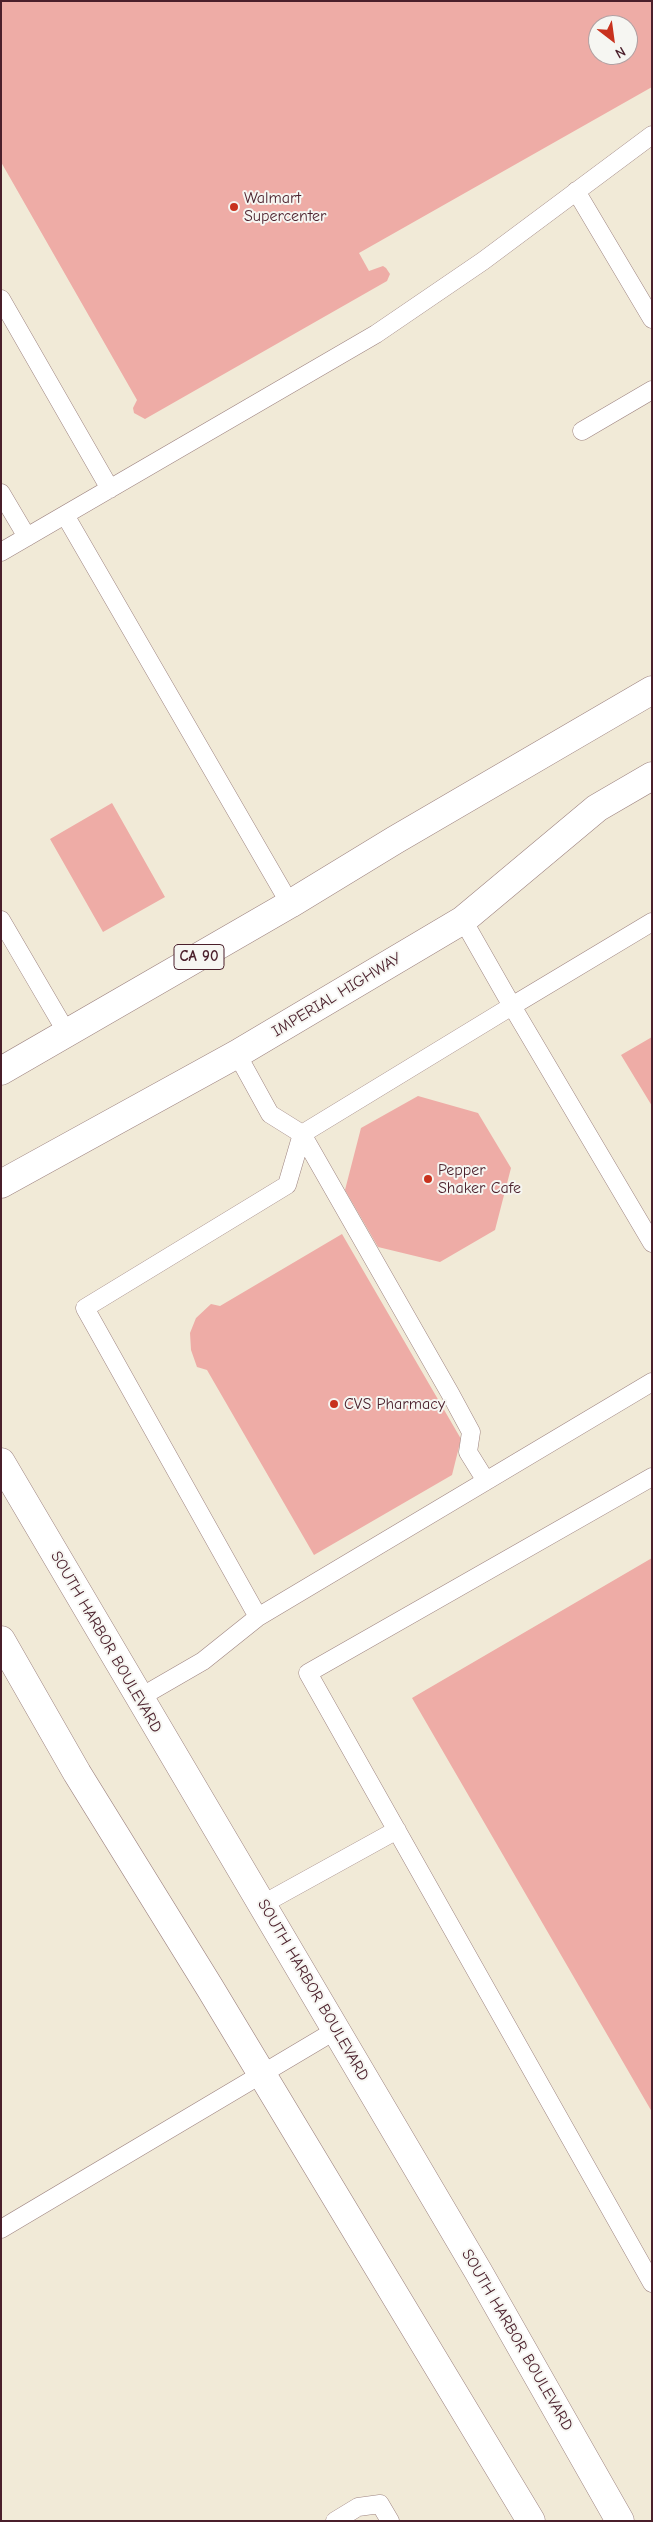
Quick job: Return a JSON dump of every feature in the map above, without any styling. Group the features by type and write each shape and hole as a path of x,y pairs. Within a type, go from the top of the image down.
{"main road":[{"name":"CA 90","path":"1,1071 290,904 395,840 652,690"},
{"name":"IMPERIAL HIGHWAY","path":"1,1184 237,1054 463,920 597,808 652,776"},
{"name":"SOUTH HARBOR BOULEVARD","path":"1,1462 493,2296 620,2521"},
{"path":"1,1640 77,1773 531,2521"}],"lane":[{"path":"1,552 376,334 483,261 652,135"},
{"path":"576,192 652,319"},
{"path":"1,299 110,489"},
{"path":"582,431 652,390"},
{"path":"1,493 27,537"},
{"path":"65,515 290,904"},
{"path":"1,920 67,1033"},
{"path":"463,920 652,1243"},
{"path":"258,1617 85,1308 287,1186 302,1134 652,922"},
{"path":"237,1054 270,1114 302,1134 452,1395 471,1432 468,1452 486,1481"},
{"path":"139,1698 204,1661 258,1617 652,1382"},
{"path":"652,1477 308,1673 652,2283"},
{"path":"263,1904 397,1830"},
{"path":"1,2229 336,2030"},
{"path":"335,2521 358,2507 380,2504 390,2521"}],"building":[{"name":"Walmart Supercenter","path":"1,1 652,1 652,87 359,253 369,271 383,266 386,268 390,274 387,281 145,419 134,413 133,408 137,400 1,162"},
{"path":"112,803 165,897 103,932 50,839"},
{"path":"652,1037 652,1106 621,1055"},
{"name":"Pepper Shaker Cafe","path":"418,1096 478,1113 511,1168 495,1230 440,1262 378,1247 345,1190 361,1128"},
{"name":"CVS Pharmacy","path":"342,1234 461,1439 452,1475 314,1555 207,1370 197,1367 191,1350 190,1333 196,1318 211,1304 220,1306"},
{"path":"652,1558 652,2112 412,1698"}],"place":[{"name":"Walmart Supercenter","path":"234,207"},
{"name":"Pepper Shaker Cafe","path":"428,1179"},
{"name":"CVS Pharmacy","path":"334,1404"}]}
